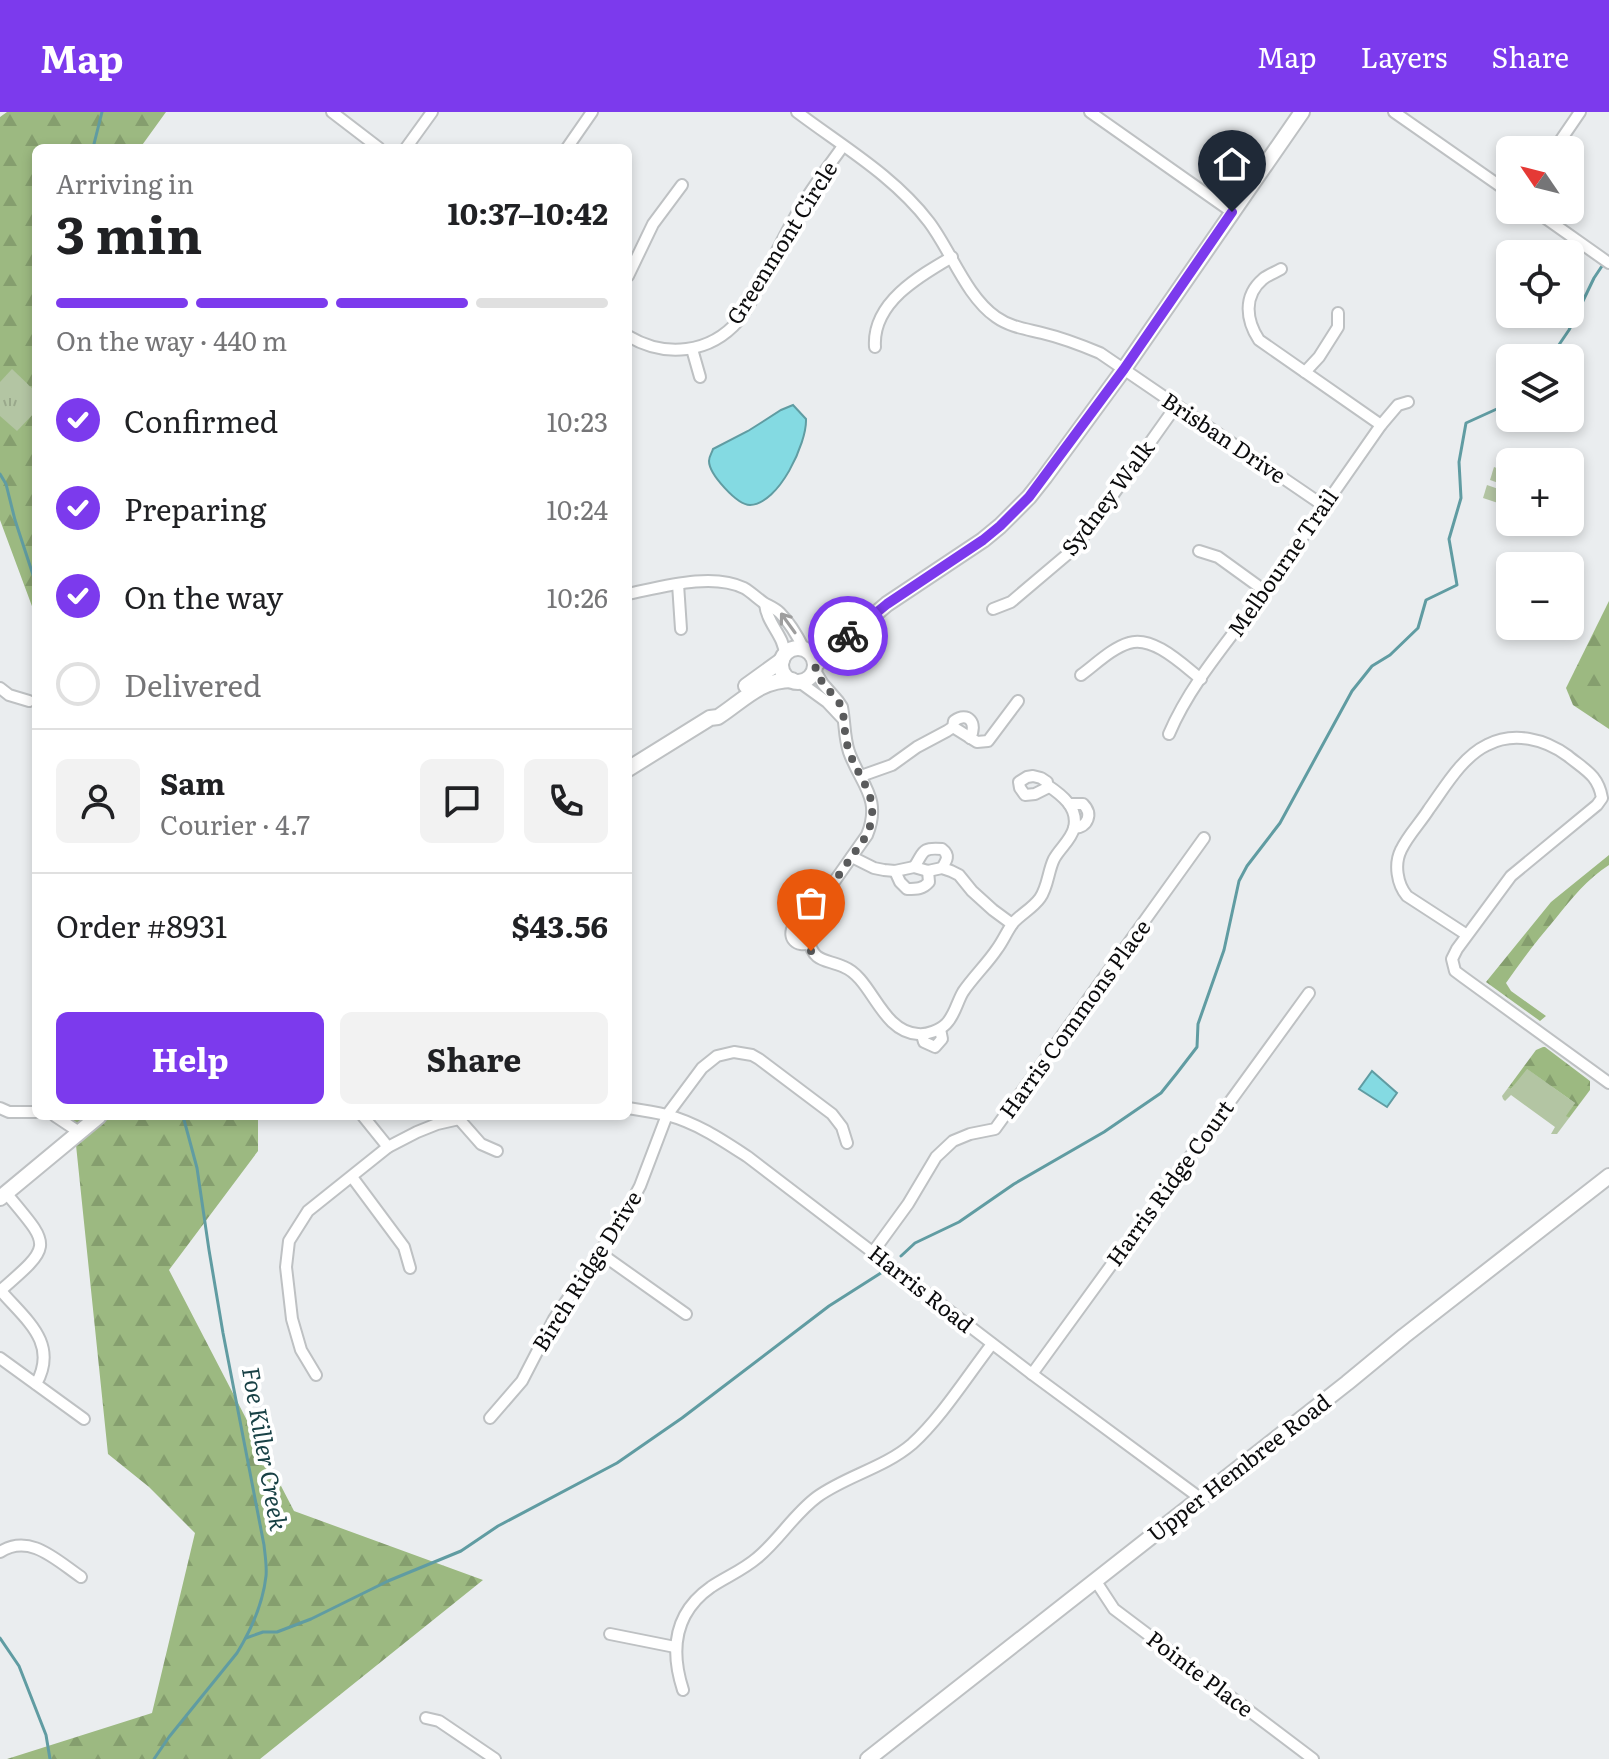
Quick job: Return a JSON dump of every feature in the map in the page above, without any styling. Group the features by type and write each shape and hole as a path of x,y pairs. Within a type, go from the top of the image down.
{"main road":[{"path":"814,667 887,604 983,540 1014,513 1044,478 1124,369 1302,112"},
{"path":"710,718 715,709 791,649 805,649 828,641 868,612 887,604"},
{"path":"632,767 710,718 718,717 763,686 777,680 795,681 810,677 814,657 805,649"},
{"path":"784,657 783,672 795,681"},
{"path":"3,1196 94,1120"},
{"name":"Upper Hembree Road","path":"868,1759 1609,1176"}],"street":[{"path":"332,112 374,144"},
{"path":"409,144 432,112"},
{"path":"570,144 592,112"},
{"name":"Brisban Drive","path":"797,112 887,178 909,198 930,223 977,299 997,317 1018,327 1075,342 1100,353 1324,506"},
{"path":"1090,112 1232,212"},
{"path":"1394,112 1496,183"},
{"path":"1564,136 1580,112"},
{"name":"Greenmont Circle","path":"632,338 646,346 669,351 692,349 719,338 741,317 802,205 843,146"},
{"path":"632,268 653,224 682,185"},
{"path":"1554,224 1609,263"},
{"path":"875,347 874,338 879,324 897,295 917,277 952,257"},
{"path":"1281,269 1263,279 1251,297 1248,314 1251,328 1259,340 1381,425"},
{"path":"1305,372 1319,357 1338,327 1338,313"},
{"path":"692,349 700,377"},
{"name":"Melbourne Trail","path":"1169,734 1177,715 1201,679 1381,425 1398,405 1408,402"},
{"name":"Sydney Walk","path":"993,609 1011,602 1076,547 1176,406"},
{"path":"1199,551 1218,557 1265,591"},
{"path":"632,593 678,584 731,583 746,589 779,612 805,649"},
{"path":"678,584 681,629"},
{"path":"765,604 766,615 782,640 784,657"},
{"path":"1081,675 1118,648 1131,642 1144,641 1157,646 1201,679"},
{"path":"814,667 828,692 838,701 845,721 849,751 873,810 867,835 810,916 807,924 811,951 817,957 853,971 881,1011 908,1032 922,1035 924,1042 935,1047 942,1039 940,1029 953,1014 963,992 998,948 1012,924 1040,898 1054,860 1074,828 1086,823 1089,814 1083,804 1069,804 1047,785"},
{"path":"795,681 827,702 845,721"},
{"path":"0,688 9,695 29,701"},
{"path":"861,776 892,765 953,727 957,719 966,717 972,721 974,725 970,738 977,742 988,741 1018,701"},
{"path":"1467,935 1402,890 1397,876 1401,850 1451,777 1487,744 1514,737 1539,740 1556,747 1591,775 1600,786 1602,798 1511,876 1452,959 1455,971 1609,1083"},
{"name":"Harris Commons Place","path":"873,1252 908,1204 936,1157 953,1141 995,1129 1204,838"},
{"path":"914,867 924,851 935,848 947,854 942,868"},
{"path":"852,857 874,868 895,871 914,867 928,871 942,868 959,875 982,900 1012,924"},
{"path":"895,871 907,889 925,886 930,879 928,871"},
{"path":"807,924 800,922 794,925 791,935 795,943 810,943"},
{"name":"Harris Ridge Court","path":"1032,1374 1309,993"},
{"name":"Birch Ridge Drive","path":"490,1418 522,1381 554,1319 623,1218 640,1186 667,1115 710,1061 725,1054 742,1053 759,1059 832,1114 842,1127 847,1143"},
{"path":"0,1108 9,1112 32,1112"},
{"name":"Harris Road","path":"632,1109 667,1115 710,1133 748,1157 1200,1498"},
{"path":"61,1120 79,1132"},
{"path":"366,1120 388,1147"},
{"path":"316,1375 301,1350 292,1319 286,1267 289,1241 308,1211 388,1147 450,1120"},
{"path":"462,1120 481,1144 497,1151"},
{"path":"352,1177 404,1247 410,1268"},
{"path":"3,1196 35,1227 41,1239 39,1254 31,1265 0,1291 36,1331 44,1349 44,1369 36,1384"},
{"path":"600,1253 686,1314"},
{"path":"683,1690 676,1668 675,1647 683,1619 700,1596 758,1557 817,1497 889,1460 911,1445 992,1344"},
{"path":"0,1358 84,1419"},
{"path":"0,1552 10,1546 39,1548 81,1577"},
{"name":"Pointe Place","path":"1095,1580 1114,1609 1313,1759"},
{"path":"610,1634 675,1647"},
{"path":"426,1718 439,1721 495,1759"}],"green space":[{"path":"7,112 166,112 143,144 32,144 32,606 0,520 0,117"},
{"path":"12,369 32,388 32,415 17,431 0,416 0,382"},
{"path":"1494,467 1496,468 1496,482 1490,480"},
{"path":"1487,485 1496,488 1496,502 1483,498"},
{"path":"1609,601 1609,729 1573,705 1566,688"},
{"path":"1609,855 1609,865 1574,896 1506,983 1511,991 1546,1016 1540,1021 1486,982 1551,902"},
{"path":"1543,1047 1590,1081 1590,1090 1569,1118 1566,1116 1575,1103 1527,1069 1511,1089 1508,1088 1536,1050"},
{"path":"1526,1068 1575,1103 1557,1134 1551,1134 1555,1127 1511,1095 1505,1101 1503,1099 1502,1096"},
{"path":"73,1120 258,1120 258,1151 169,1270 294,1511 483,1580 260,1759 7,1759 152,1713 195,1533 149,1487 108,1454"}],"water":[{"path":"793,405 806,419 802,442 789,471 771,495 761,502 745,504 731,495 710,467 709,458 713,449"},
{"path":"1372,1071 1397,1093 1387,1107 1359,1089"}],"waterway":[{"name":"Foe Killer Creek","path":"94,144 102,112"},
{"path":"1560,344 1602,266"},
{"path":"901,1256 915,1243 959,1222 1014,1184 1104,1132 1161,1093 1197,1047 1198,1024 1224,950 1239,881 1247,866 1280,823 1352,691 1372,666 1390,655 1418,628 1426,600 1457,585 1449,539 1461,498 1459,462 1466,423 1496,409"},
{"path":"0,474 6,484 32,572"},
{"name":"Foe Killer Creek","path":"154,1759 237,1653 252,1626 266,1572 264,1545 223,1333 197,1168 184,1120"},
{"path":"246,1638 263,1632 277,1632 311,1619 388,1581 461,1551 498,1526 617,1463 682,1418 829,1306 884,1271"},
{"path":"0,1638 19,1666 46,1735 50,1759"}],"way so far":[{"path":"811,951 807,924 810,916 867,835 872,823 870,799 846,740 842,707 814,669 848,636"}],"route":[{"path":"848,636 887,604 983,540 1029,497 1124,369 1232,212"}]}
